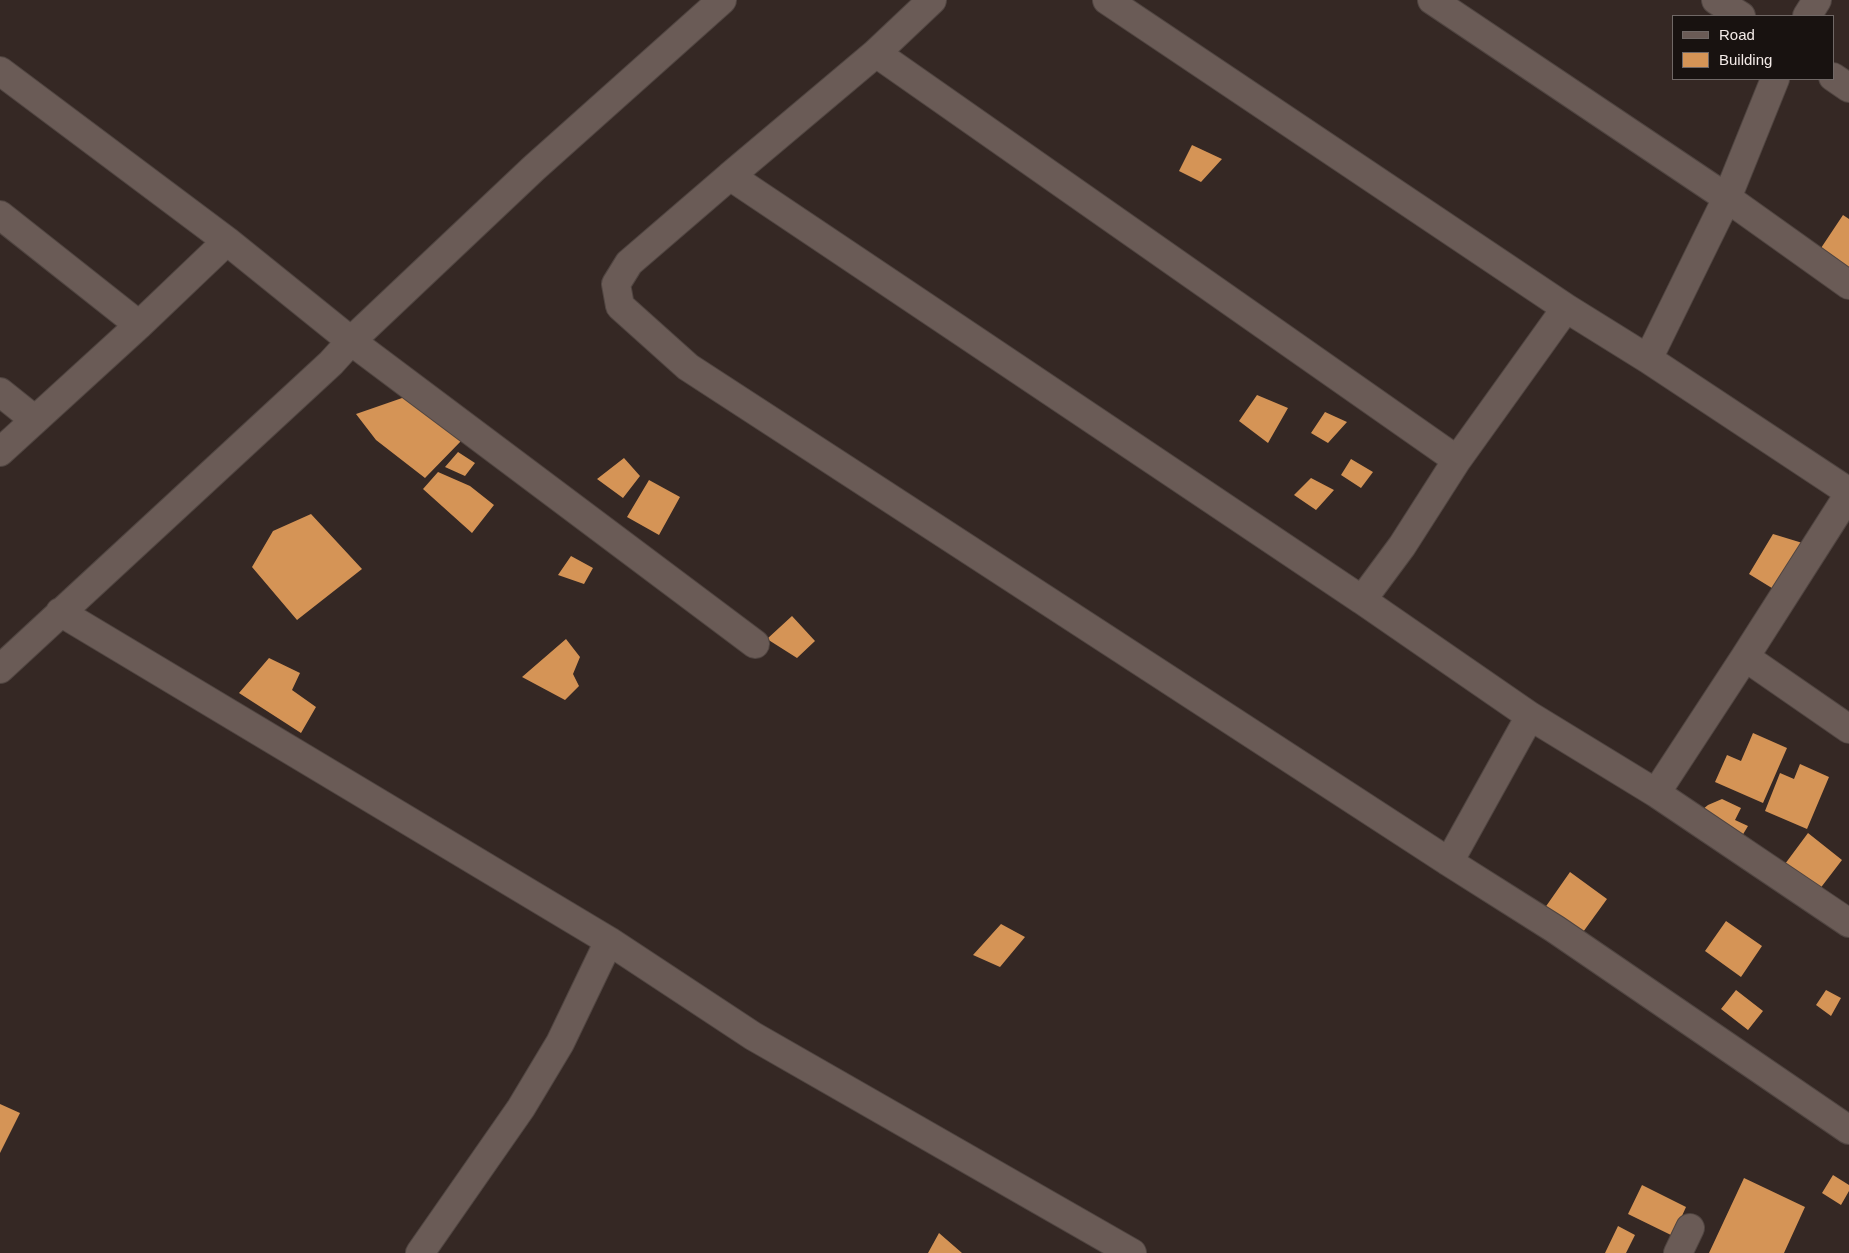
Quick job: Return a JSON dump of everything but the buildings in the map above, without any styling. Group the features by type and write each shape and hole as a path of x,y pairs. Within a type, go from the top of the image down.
{"street":[{"path":"0,669 331,363 351,341 534,168 722,0"},
{"path":"932,0 876,53 629,263 616,284 620,306 688,367 1555,929 1849,1130"},
{"path":"1107,0 1566,308 1648,359 1849,493 1656,793"},
{"path":"1432,0 1726,198 1849,285"},
{"path":"1716,0 1739,15"},
{"path":"1807,15 1816,0"},
{"path":"876,53 1457,460"},
{"path":"0,71 227,241 351,341 755,644"},
{"path":"1834,78 1849,88"},
{"path":"1648,359 1726,198 1775,80"},
{"path":"730,176 1362,600 1530,716 1656,793 1849,923"},
{"path":"0,215 139,325"},
{"path":"0,452 139,325 227,241"},
{"path":"1362,600 1402,546 1457,460 1566,308"},
{"path":"0,392 35,420"},
{"path":"60,612 609,941 753,1036 1132,1253"},
{"path":"1745,657 1849,729"},
{"path":"1449,862 1530,716"},
{"path":"420,1253 521,1108 560,1043 609,941"},
{"path":"1678,1253 1690,1228"}]}
